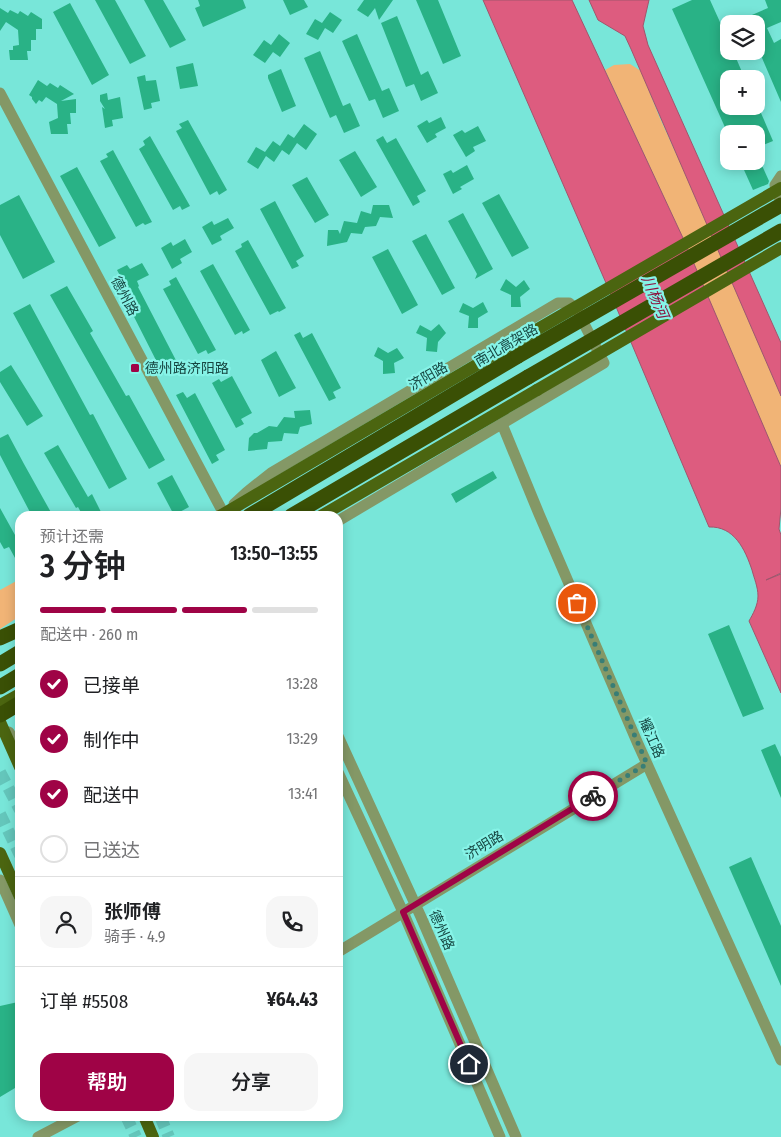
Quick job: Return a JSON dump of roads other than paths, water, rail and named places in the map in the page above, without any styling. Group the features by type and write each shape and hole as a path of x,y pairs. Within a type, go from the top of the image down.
{"highway":[{"name":"南北高架路","path":"257,511 518,356 781,205"},
{"path":"300,511 781,231"},
{"path":"0,638 15,631"},
{"path":"0,664 15,655"},
{"path":"0,687 15,678"},
{"path":"0,716 15,706"}],"main road":[{"name":"济阳路","path":"231,511 287,476 781,188"},
{"path":"330,511 781,248"},
{"path":"0,646 15,637"},
{"path":"0,705 15,697"},
{"path":"0,722 15,756"},
{"path":"0,854 15,886"},
{"path":"146,1121 153,1137"}],"street":[{"name":"德州路","path":"0,93 220,511"},
{"path":"781,176 776,185 776,192 781,201"},
{"path":"228,511 246,492 271,474 558,303 569,303 578,310 604,364 343,518"},
{"name":"耀江路","path":"502,424 647,764 781,1060"},
{"path":"0,716 15,742"},
{"name":"德州路","path":"343,747 415,905 516,1137"},
{"name":"济明路","path":"343,949 647,764"},
{"name":"德州路","path":"343,783 403,912 500,1137"},
{"path":"0,880 15,914"},
{"path":"38,1137 68,1121"}],"water":[{"name":"川杨河","path":"483,0 572,0 683,238 781,467 779,529 781,535 781,573 766,580 781,574 781,693 749,621 754,612 758,596 756,583 746,554 732,535 725,530 709,527 606,283"},
{"path":"589,0 649,0 643,26 648,45 781,343 781,396 625,36 598,20"}],"tunnel":[{"path":"0,772 15,800"},
{"path":"0,814 15,845"},
{"path":"128,1121 136,1137"},
{"path":"162,1121 169,1137"}],"place":[{"name":"德州路济阳路","path":"135,368"}]}
